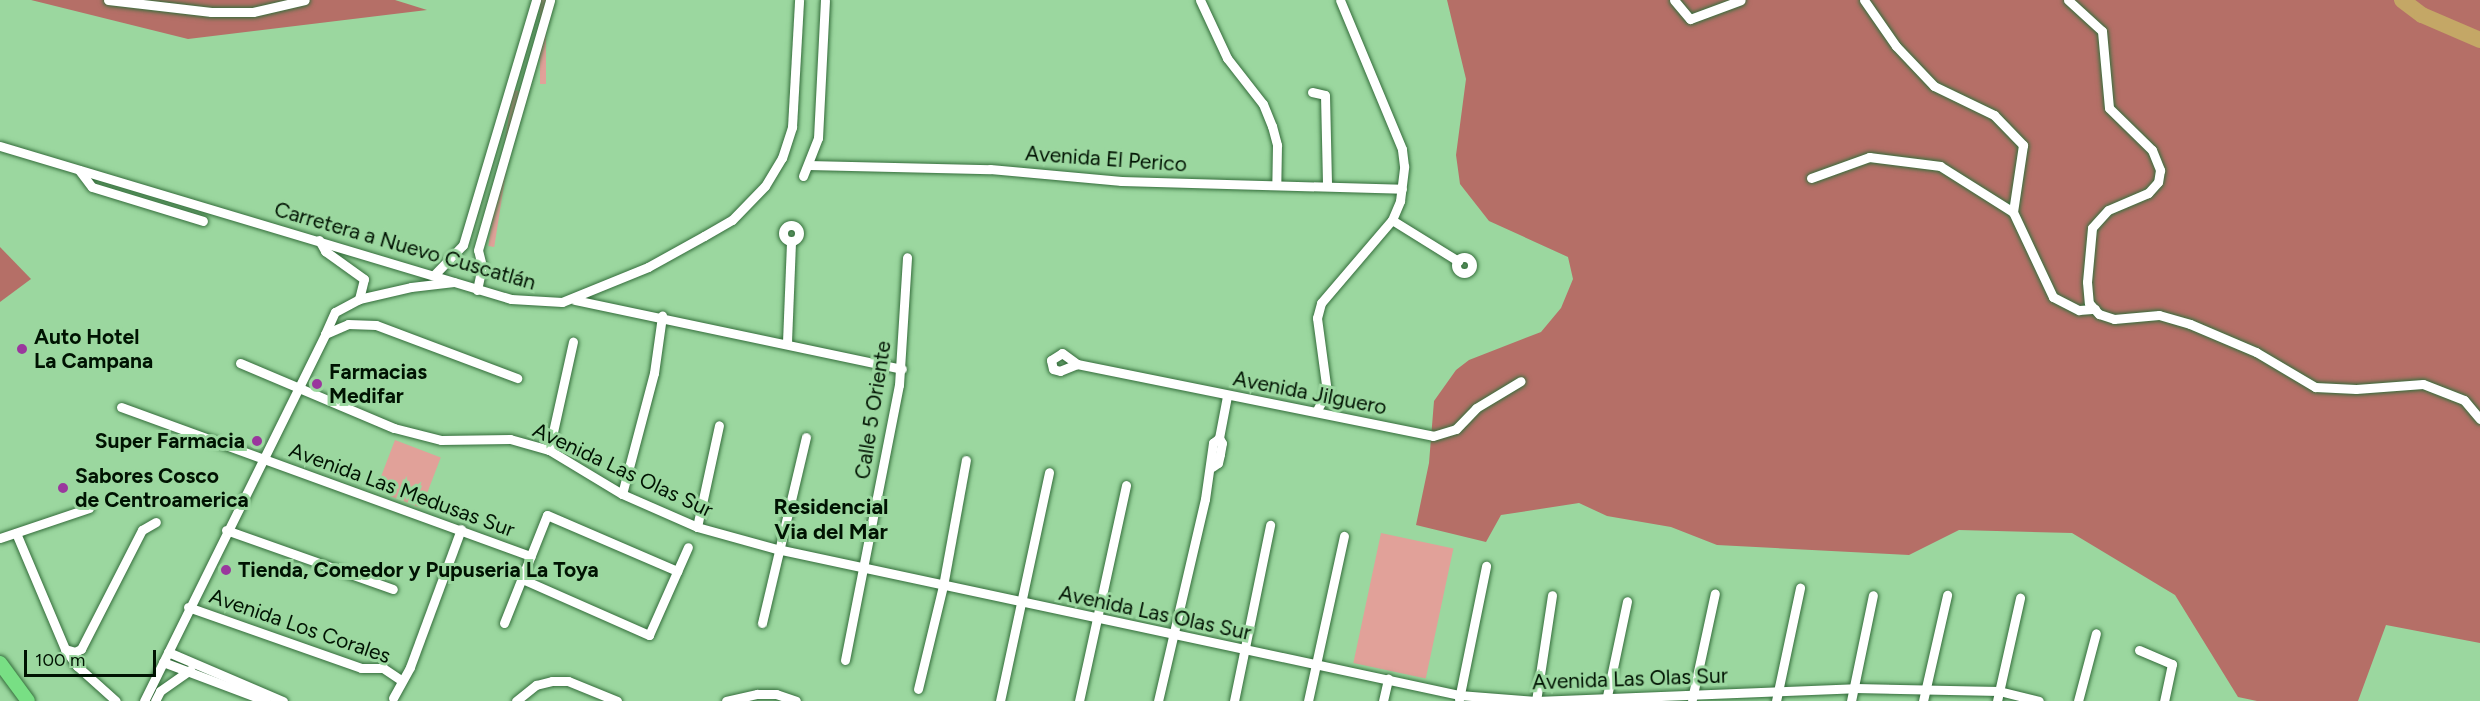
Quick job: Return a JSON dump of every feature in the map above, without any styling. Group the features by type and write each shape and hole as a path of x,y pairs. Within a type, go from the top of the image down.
{"highway":[{"path":"0,663 4,681 28,701"}],"street":[{"path":"108,0 253,12 305,0"},
{"path":"435,274 463,245 536,0"},
{"path":"477,290 482,266 478,250 550,0"},
{"name":"Carretera a Nuevo Cuscatlán","path":"0,146 435,274 477,290 538,304 575,299 648,267 732,220 765,186 782,158 792,127 799,0"},
{"path":"803,176 818,138 825,0"},
{"path":"1200,0 1227,58 1263,104 1277,145 1276,184"},
{"path":"1317,410 1327,392 1317,318 1321,303 1392,220 1402,189 1402,150 1340,0"},
{"path":"1674,0 1690,19 1741,0"},
{"path":"1864,0 1896,46 1934,86 1994,115 2023,145 2013,212"},
{"path":"2068,0 2102,31 2109,108 2152,150 2160,170 2158,182 2148,193 2108,210 2092,228 2087,270 2090,303 2095,309 2114,319 2159,315 2190,324 2256,352 2315,387 2356,389 2423,384 2464,400 2480,420"},
{"path":"512,82 525,86"},
{"path":"1312,92 1324,94 1327,186"},
{"path":"1811,178 1869,157 1940,166 2013,212 2053,297 2079,310 2095,309"},
{"name":"Avenida El Perico","path":"808,165 990,169 1121,181 1402,189"},
{"path":"79,170 92,187 203,220"},
{"path":"1392,220 1458,261"},
{"path":"319,240 325,251 364,279 359,299"},
{"path":"787,342 790,241"},
{"path":"463,245 478,250"},
{"name":"Calle 5 Oriente","path":"845,660 902,369 907,257"},
{"path":"144,701 188,607 335,312 359,299 411,287 456,282"},
{"path":"575,299 787,342 902,369"},
{"path":"622,494 654,374 662,316"},
{"path":"325,334 348,324 376,325 517,378"},
{"path":"549,450 573,342"},
{"name":"Avenida Las Olas Sur","path":"240,363 297,390 393,428 441,440 510,439 549,450 622,494 697,527 777,549 1096,620 1388,679 1460,699 1536,701 1777,696 1855,688 1925,689 2039,701"},
{"name":"Avenida Jilguero","path":"1077,364 1227,396 1317,410 1433,436 1456,429 1476,408 1521,381"},
{"path":"1158,701 1176,635 1212,467 1218,464 1222,443 1219,438 1227,396"},
{"name":"Avenida Las Medusas Sur","path":"121,407 531,556"},
{"path":"697,527 719,426"},
{"path":"762,624 777,549 806,437"},
{"path":"918,689 943,586 966,460"},
{"path":"1000,701 1049,472"},
{"path":"1079,701 1126,484"},
{"path":"0,538 89,508"},
{"path":"504,623 547,515 677,572"},
{"path":"65,649 81,649 142,530 156,522"},
{"path":"1234,701 1270,525"},
{"path":"393,698 410,667 461,529"},
{"path":"226,530 393,590"},
{"path":"16,533 65,649 77,666 116,701"},
{"path":"1308,701 1344,536"},
{"path":"522,579 649,635 688,547"},
{"path":"1460,699 1486,566"},
{"path":"1777,696 1800,588"},
{"path":"1692,698 1715,593"},
{"path":"1851,701 1873,595"},
{"path":"1923,701 1947,595"},
{"path":"1536,701 1552,596"},
{"path":"1998,696 2020,598"},
{"path":"1606,700 1627,601"},
{"name":"Avenida Los Corales","path":"188,607 361,668 383,668 401,680"},
{"path":"2078,701 2096,633"},
{"path":"2139,650 2172,664 2164,701"},
{"path":"168,652 283,701"},
{"path":"164,662 190,670 266,701"},
{"path":"155,701 160,691 190,670"},
{"path":"1383,701 1388,679"},
{"path":"516,701 536,685 552,681 568,681 614,700"},
{"path":"151,686 160,691"},
{"path":"726,701 757,693 776,694 796,701"}],"shaded area":[{"path":"31,0 395,0 427,10 188,39"},
{"path":"540,0 546,0 546,84 540,84"},
{"path":"1447,0 2480,0 2480,643 2386,625 2358,701 2257,701 2238,697 2175,595 2072,533 1959,530 1909,555 1717,545 1671,527 1607,516 1579,503 1501,515 1486,542 1416,525 1429,463 1434,401 1456,370 1469,360 1541,332 1561,308 1573,279 1568,257 1489,221 1460,184 1456,155 1466,79"},
{"path":"513,90 519,91 494,247 488,246"},
{"path":"0,247 31,279 0,302"},
{"path":"395,440 441,458 421,508 376,490"},
{"path":"1381,533 1453,548 1426,678 1353,663"}],"waterway":[{"path":"2402,0 2422,15 2480,40"}],"place":[{"name":"Auto Hotel La Campana","path":"22,349"},
{"name":"Farmacias Medifar","path":"317,384"},
{"name":"Super Farmacia","path":"257,441"},
{"name":"Sabores Cosco de Centroamerica","path":"63,488"},
{"name":"Tienda, Comedor y Pupuseria La Toya","path":"226,570"}],"district":[{"name":"Residencial Via del Mar","path":"831,518"}]}
